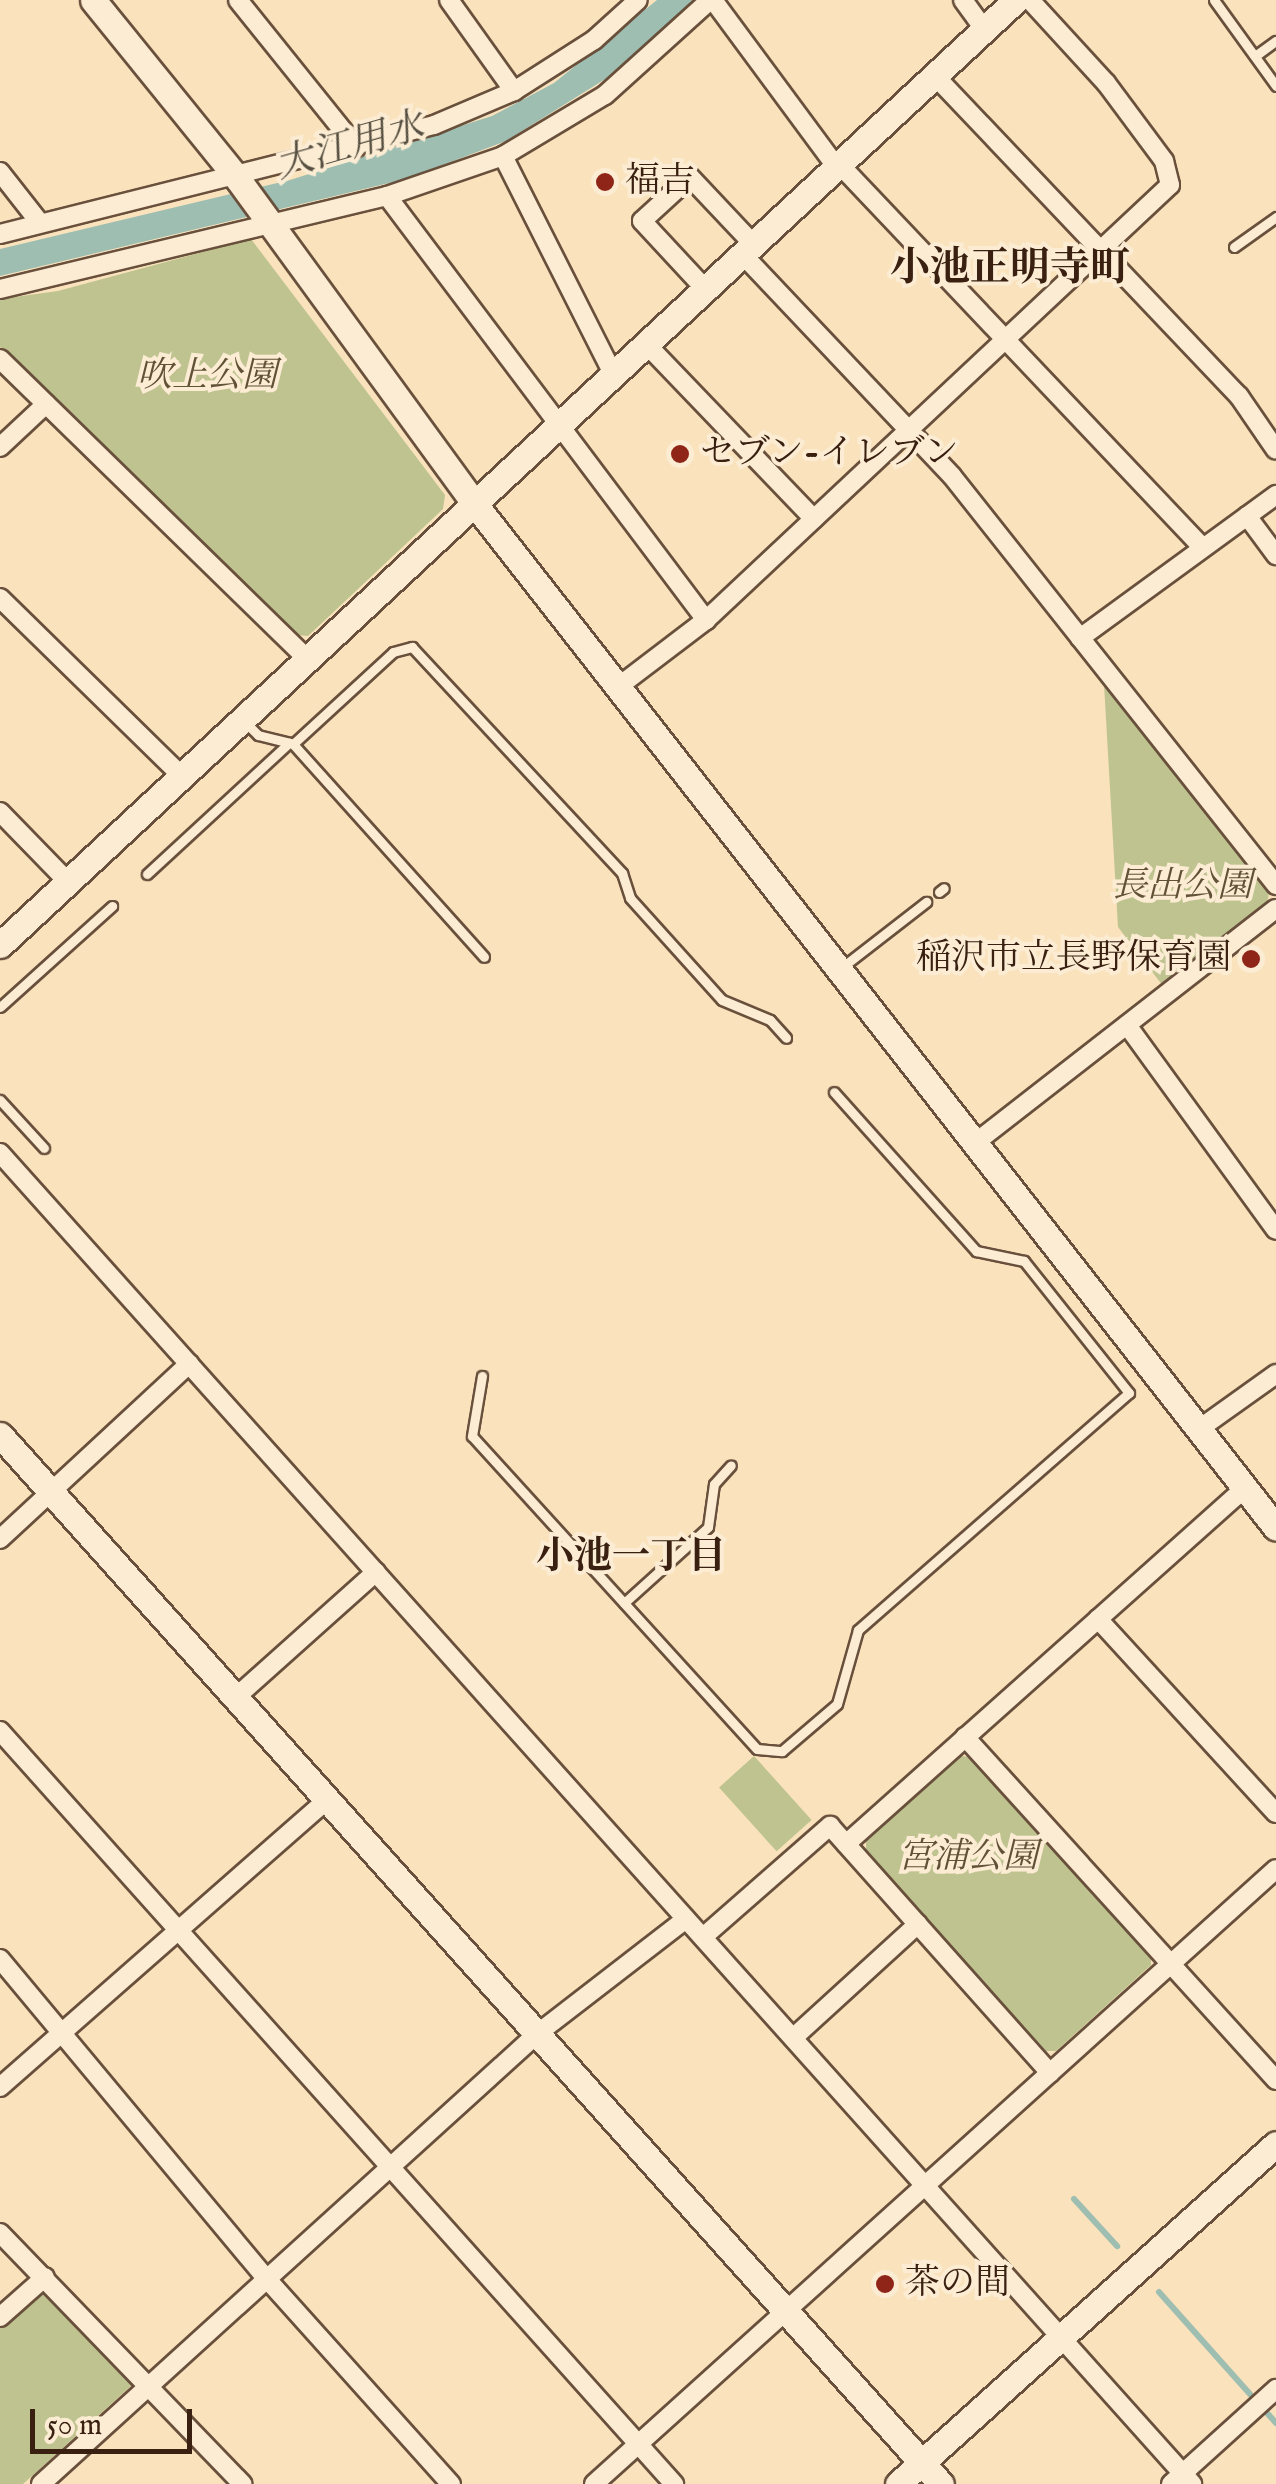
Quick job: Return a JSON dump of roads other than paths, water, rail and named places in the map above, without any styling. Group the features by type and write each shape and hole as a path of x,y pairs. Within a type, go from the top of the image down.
{"street":[{"path":"93,0 238,181 477,507 1276,1528"},
{"path":"238,0 356,148"},
{"path":"449,0 514,92"},
{"path":"0,234 238,181 356,148 514,92 594,40 638,0"},
{"path":"0,289 388,196 503,156 606,94 712,0 840,168 1203,548"},
{"path":"963,0 985,30"},
{"path":"0,944 477,507 1016,0"},
{"path":"618,687 706,620 1100,250 1173,176 1106,83 1030,0"},
{"path":"936,76 1239,396 1276,450"},
{"path":"503,156 615,378"},
{"path":"0,172 40,223"},
{"path":"708,292 642,221 690,176 750,252 910,430 1276,885"},
{"path":"388,196 706,620"},
{"path":"649,347 814,520"},
{"path":"0,359 309,661"},
{"path":"0,447 46,404"},
{"path":"1080,638 1276,495"},
{"path":"1247,516 1276,555"},
{"path":"0,598 183,777"},
{"path":"0,812 68,882"},
{"path":"975,1143 1276,909"},
{"path":"1127,1025 1276,1230"},
{"path":"0,1153 1061,2337 1182,2481 1276,2390"},
{"path":"0,1539 189,1364"},
{"path":"1199,1430 1276,1374"},
{"path":"0,1435 940,2484"},
{"path":"846,1844 1245,1488"},
{"path":"236,1698 376,1572"},
{"path":"1098,1619 1276,1814"},
{"path":"0,1731 674,2484"},
{"path":"965,1737 1276,2080"},
{"path":"0,2086 62,2038 327,1800"},
{"path":"703,1938 830,1826 1050,2073"},
{"path":"594,2484 1276,1868"},
{"path":"53,2480 151,2383 537,2034 686,1919"},
{"path":"793,2038 918,1924"},
{"path":"0,1958 62,2038 266,2278 451,2484"},
{"path":"898,2484 1276,2144"},
{"path":"0,2233 151,2383 242,2484"},
{"path":"0,2317 45,2277"}],"lane":[{"path":"1214,0 1276,86"},
{"path":"1255,56 1276,41"},
{"path":"1234,247 1276,217"},
{"path":"147,874 393,652 412,647 622,873 630,898 722,1000 770,1020 786,1038"},
{"path":"244,720 258,735 291,744 484,957"},
{"path":"840,970 926,902"},
{"path":"0,1007 112,906"},
{"path":"482,1376 472,1436 757,1749 782,1751 837,1704 858,1630 1130,1393 1024,1261 976,1251 834,1092"},
{"path":"0,1100 44,1148"},
{"path":"624,1603 708,1527 714,1484 731,1465"}],"waterway":[{"path":"1074,2199 1117,2246"},
{"path":"1159,2292 1250,2394"},
{"path":"1268,2414 1276,2423"}],"place":[{"name":"福吉","path":"605,182"},
{"name":"セブン-イレブン","path":"680,454"},
{"name":"稲沢市立長野保育園","path":"1251,959"},
{"name":"茶の間","path":"885,2284"}],"district":[{"name":"小池正明寺町","path":"1010,270"},
{"name":"小池一丁目","path":"631,1559"}],"water label":[{"name":"大江用水","path":"350,148"}],"park label":[{"name":"吹上公園","path":"207,377"},
{"name":"長出公園","path":"1182,887"},
{"name":"宮浦公園","path":"968,1858"}]}
